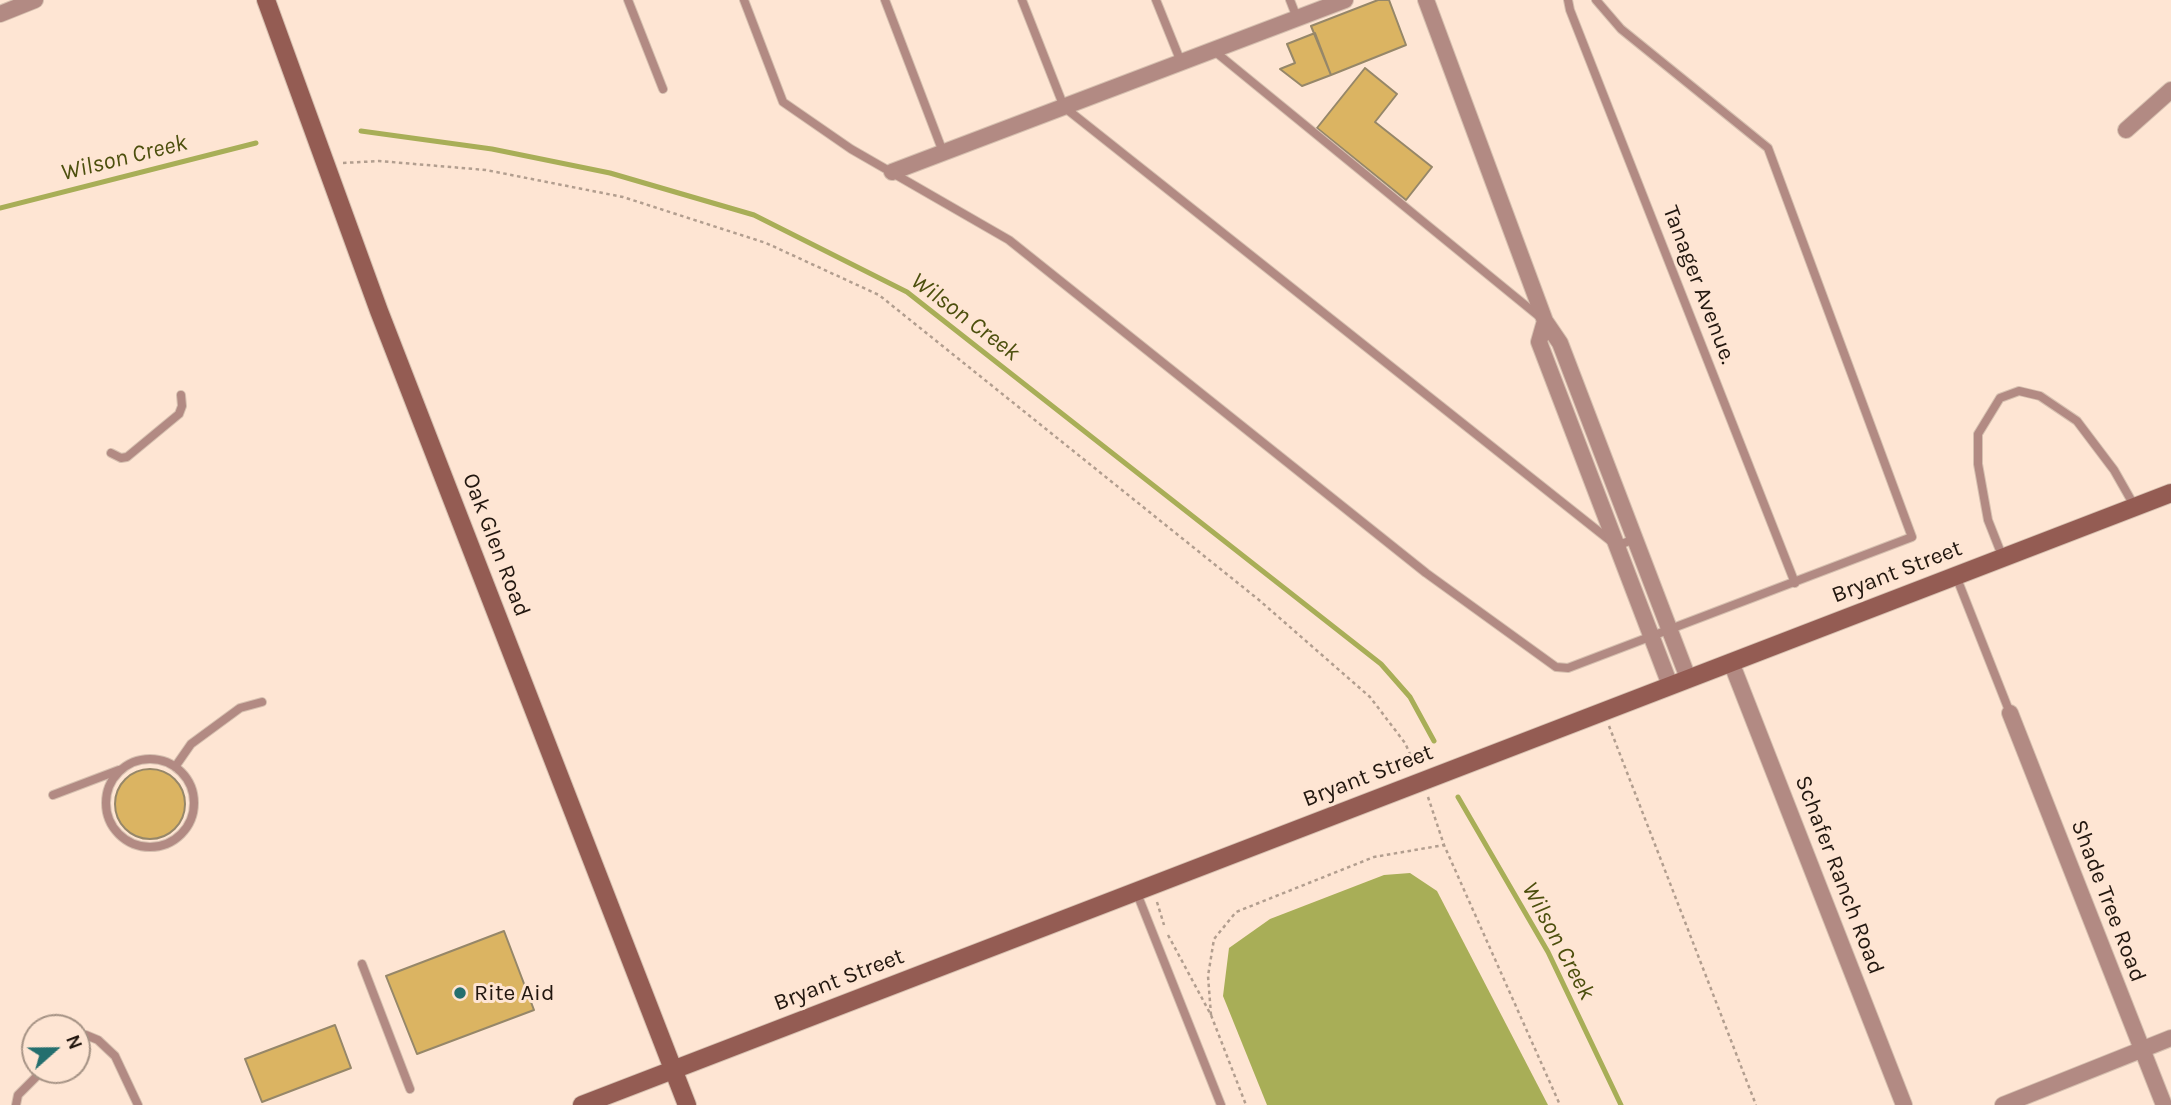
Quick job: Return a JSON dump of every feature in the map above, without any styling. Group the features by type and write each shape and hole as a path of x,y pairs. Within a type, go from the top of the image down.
{"main road":[{"name":"Oak Glen Road","path":"266,0 379,311 687,1105"},
{"name":"Bryant Street","path":"582,1105 2171,493"}],"street":[{"path":"0,13 35,0"},
{"path":"892,172 1345,0"},
{"path":"1426,0 1545,321 1560,343 1688,678"},
{"path":"2126,130 2171,90"},
{"path":"1545,321 1539,342 1670,685"},
{"name":"Schafer Ranch Road","path":"1731,662 1904,1105"},
{"name":"Shade Tree Road","path":"2010,713 2164,1105"},
{"path":"2003,1105 2171,1038"}],"lane":[{"path":"628,0 663,89"},
{"path":"744,0 783,102 851,149 1009,240 1426,572 1556,667 1568,668 1912,537 1768,148 1621,29 1596,0"},
{"path":"885,0 943,152"},
{"path":"1022,0 1064,107 1617,546 1634,539"},
{"path":"1156,0 1181,62"},
{"path":"1290,0 1297,18"},
{"name":"Tanager Avenue.","path":"1568,0 1795,583"},
{"path":"1213,50 1545,321"},
{"path":"2003,558 1987,520 1978,464 1978,434 2000,398 2019,391 2040,396 2077,422 2114,470 2134,507"},
{"path":"111,453 121,458 127,457 179,414 182,406 181,394"},
{"path":"1956,576 2010,713"},
{"path":"175,766 191,744 240,708 262,702"},
{"path":"53,795 121,770 135,762 148,759 162,761 175,766 192,788 192,816 177,839 149,848 135,845 121,837 106,811 106,796 111,781 121,770"},
{"path":"1144,888 1221,1105"},
{"path":"362,964 410,1089"},
{"path":"91,1037 99,1040 116,1056 138,1105"},
{"path":"16,1105 18,1095 29,1084"}],"path":[{"path":"326,163 379,162 486,170 623,197 766,243 880,295 1259,600 1370,697 1405,743 1422,781 1444,845 1560,1105"},
{"path":"1604,711 1756,1105"},
{"path":"1211,1014 1208,976 1214,939 1236,912 1374,857 1444,845"},
{"path":"1144,888 1211,1014 1246,1105"}],"shaded area":[{"path":"1410,873 1437,891 1548,1105 1267,1105 1223,996 1229,948 1270,919 1384,875"}],"building":[{"path":"1378,0 1389,0 1406,45 1331,75 1311,26"},
{"path":"1315,33 1331,75 1302,86 1280,69 1295,63 1287,44"},
{"path":"1365,68 1397,94 1375,122 1432,167 1406,200 1317,128"},
{"path":"150,769 175,779 185,804 175,829 150,839 125,829 115,804 125,779"},
{"name":"Rite Aid","path":"504,931 534,1010 417,1054 386,976"},
{"path":"335,1025 351,1068 262,1102 245,1059"}],"waterway":[{"name":"Wilson Creek","path":"361,131 492,149 610,173 754,215 907,292 1381,664 1410,697 1434,741"},
{"name":"Wilson Creek","path":"0,208 256,143"},
{"name":"Wilson Creek","path":"1458,797 1548,952 1621,1105"}],"place":[{"name":"Rite Aid","path":"460,993"}]}
